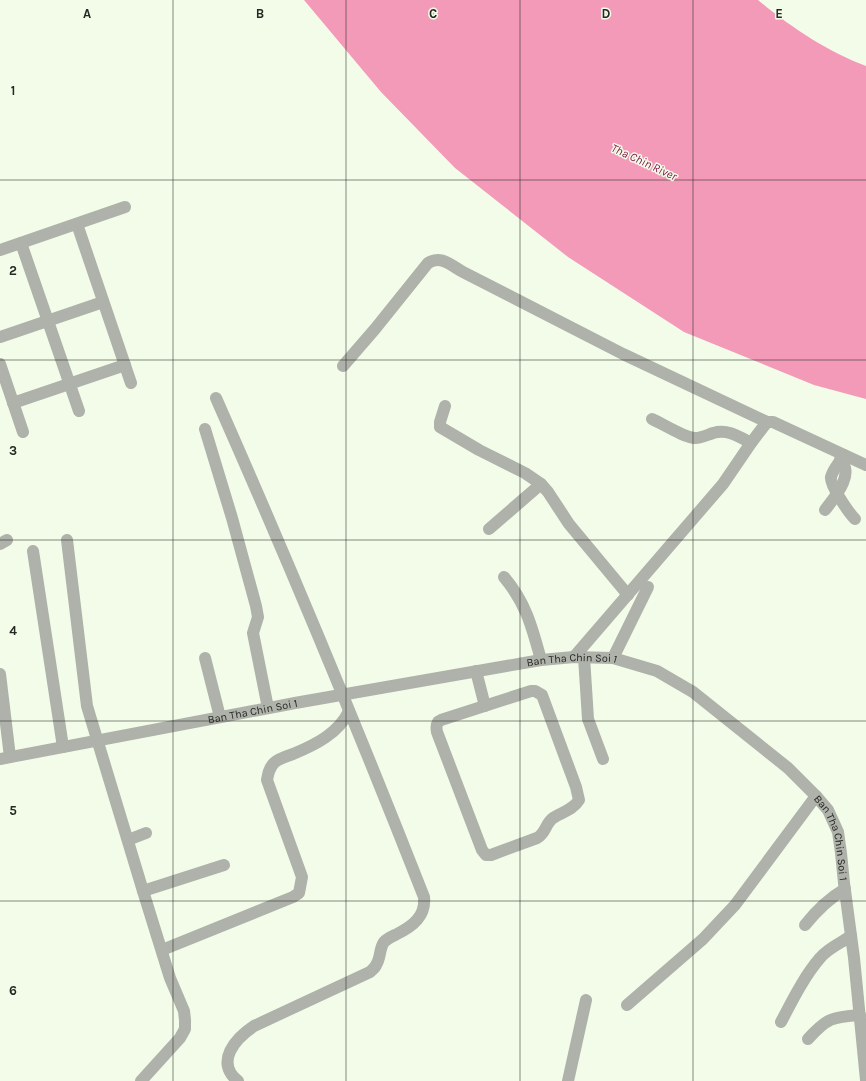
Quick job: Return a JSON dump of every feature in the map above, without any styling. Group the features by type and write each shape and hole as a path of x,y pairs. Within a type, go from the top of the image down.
{"street":[{"path":"0,250 126,207"},
{"path":"77,224 131,383"},
{"path":"21,243 78,411"},
{"path":"342,366 428,263 440,259 623,354 767,422 773,422 842,458 866,465"},
{"path":"0,337 103,302"},
{"path":"0,364 23,432"},
{"path":"13,403 125,365"},
{"path":"216,398 260,496 343,694 424,897 425,905 419,919 411,926 384,942 377,965 370,972 354,981 254,1026 238,1039 231,1047 228,1057 228,1064 232,1074 238,1081"},
{"path":"445,406 440,426 525,473 540,484 548,492 569,524 628,595"},
{"path":"652,419 689,437 699,438 719,431 731,432 751,443"},
{"path":"603,759 588,719 579,657 628,595 723,484 767,422"},
{"path":"205,429 232,518 256,606 258,617 253,632 268,708"},
{"path":"825,510 842,487 845,475 842,458"},
{"path":"489,529 540,484"},
{"path":"838,493 846,508 855,519"},
{"path":"67,540 86,706 170,978 184,1011 185,1029 180,1038 141,1081"},
{"path":"33,551 63,747"},
{"path":"504,577 517,594 529,618 541,660"},
{"path":"613,658 648,587"},
{"name":"Ban Tha Chin Soi 1","path":"5,758 343,694 541,660 579,657 613,658 657,671 693,692 788,768 828,810 838,832 842,853 864,1042 866,1080"},
{"path":"205,658 220,717"},
{"path":"476,671 485,706"},
{"path":"0,674 5,758"},
{"path":"531,691 535,691 542,695 579,797 579,800 573,807 553,818 540,836 489,855 484,853 482,850 436,728 439,721 485,706 531,691"},
{"path":"162,950 293,897 299,893 302,877 267,780 269,769 275,762 320,742 331,733 349,711"},
{"path":"627,1004 703,939 735,905 816,796"},
{"path":"128,840 146,833"},
{"path":"143,891 224,865"},
{"path":"805,925 824,904 845,889"},
{"path":"781,1022 798,989 820,958 851,936"},
{"path":"568,1081 586,1000"},
{"path":"808,1039 828,1020 838,1016 860,1015"}],"water":[{"name":"Tha Chin River","path":"304,0 758,0 809,38 866,66 866,399 814,385 684,332 568,257 455,168 381,92"}]}
